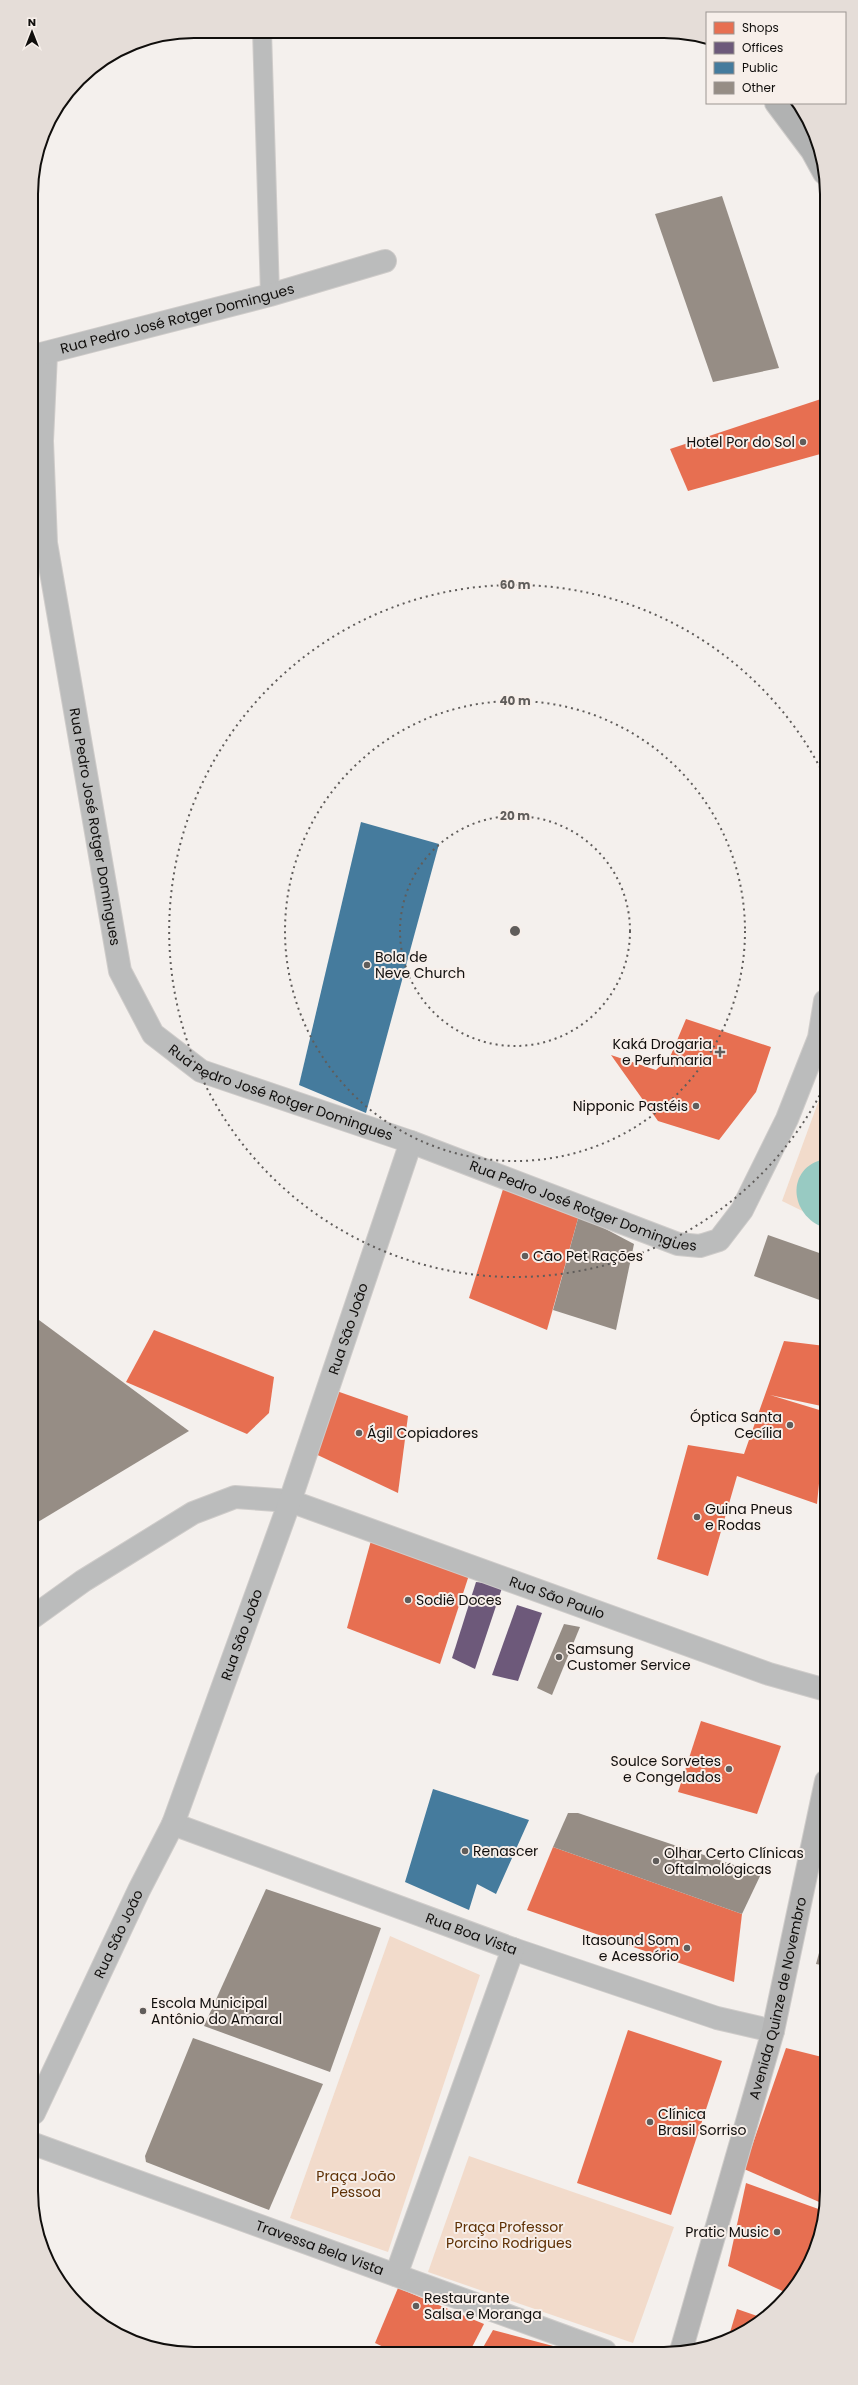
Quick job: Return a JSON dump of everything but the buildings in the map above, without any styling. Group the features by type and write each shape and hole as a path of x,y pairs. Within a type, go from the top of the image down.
{"main road":[{"path":"777,104 816,158"},
{"name":"Avenida Quinze de Novembro","path":"682,2346 773,2031 820,1809"}],"street":[{"name":"Rua Pedro José Rotger Domingues","path":"385,261 270,295 39,355 46,542 120,971 153,1034 201,1071 411,1142 678,1244 700,1246 719,1240 745,1203 787,1119 820,1040"},
{"name":"Rua São João","path":"38,2105 139,1890 173,1824 290,1501 411,1142"},
{"name":"Rua São Paulo","path":"38,1613 83,1581 193,1513 235,1498 290,1501 769,1674 820,1688"},
{"name":"Rua Boa Vista","path":"173,1824 513,1949 717,2018 773,2031"},
{"path":"396,2275 513,1949"},
{"name":"Travessa Bela Vista","path":"38,2145 595,2347"}],"lane":[{"path":"262,38 270,295"}],"green space":[{"path":"820,1097 820,1220 782,1201"},
{"name":"Praça João Pessoa","path":"390,1936 480,1975 388,2252 290,2218"},
{"name":"Praça Professor Porcino Rodrigues","path":"469,2156 674,2227 633,2343 428,2272"}],"water":[{"path":"820,1161 820,1226 813,1222 804,1213 796,1192 798,1181 803,1171 812,1164"}],"place":[{"name":"Hotel Por do Sol","path":"803,442"},
{"name":"Bola de Neve Church","path":"367,965"},
{"name":"Kaká Drogaria e Perfumaria","path":"720,1052"},
{"name":"Nipponic Pastéis","path":"696,1106"},
{"name":"Cão Pet Rações","path":"525,1256"},
{"name":"Óptica Santa Cecília","path":"790,1425"},
{"name":"Ágil Copiadores","path":"359,1433"},
{"name":"Guina Pneus e Rodas","path":"697,1517"},
{"name":"Sodiê Doces","path":"408,1600"},
{"name":"Samsung Customer Service","path":"559,1657"},
{"name":"SouIce Sorvetes e Congelados","path":"729,1769"},
{"name":"Renascer","path":"465,1851"},
{"name":"Olhar Certo Clínicas Oftalmológicas","path":"656,1861"},
{"name":"Itasound Som e Acessório","path":"687,1948"},
{"name":"Escola Municipal Antônio do Amaral","path":"143,2011"},
{"name":"Clínica Brasil Sorriso","path":"650,2122"},
{"name":"Pratic Music","path":"777,2232"},
{"name":"Restaurante Salsa e Moranga","path":"416,2306"}]}
